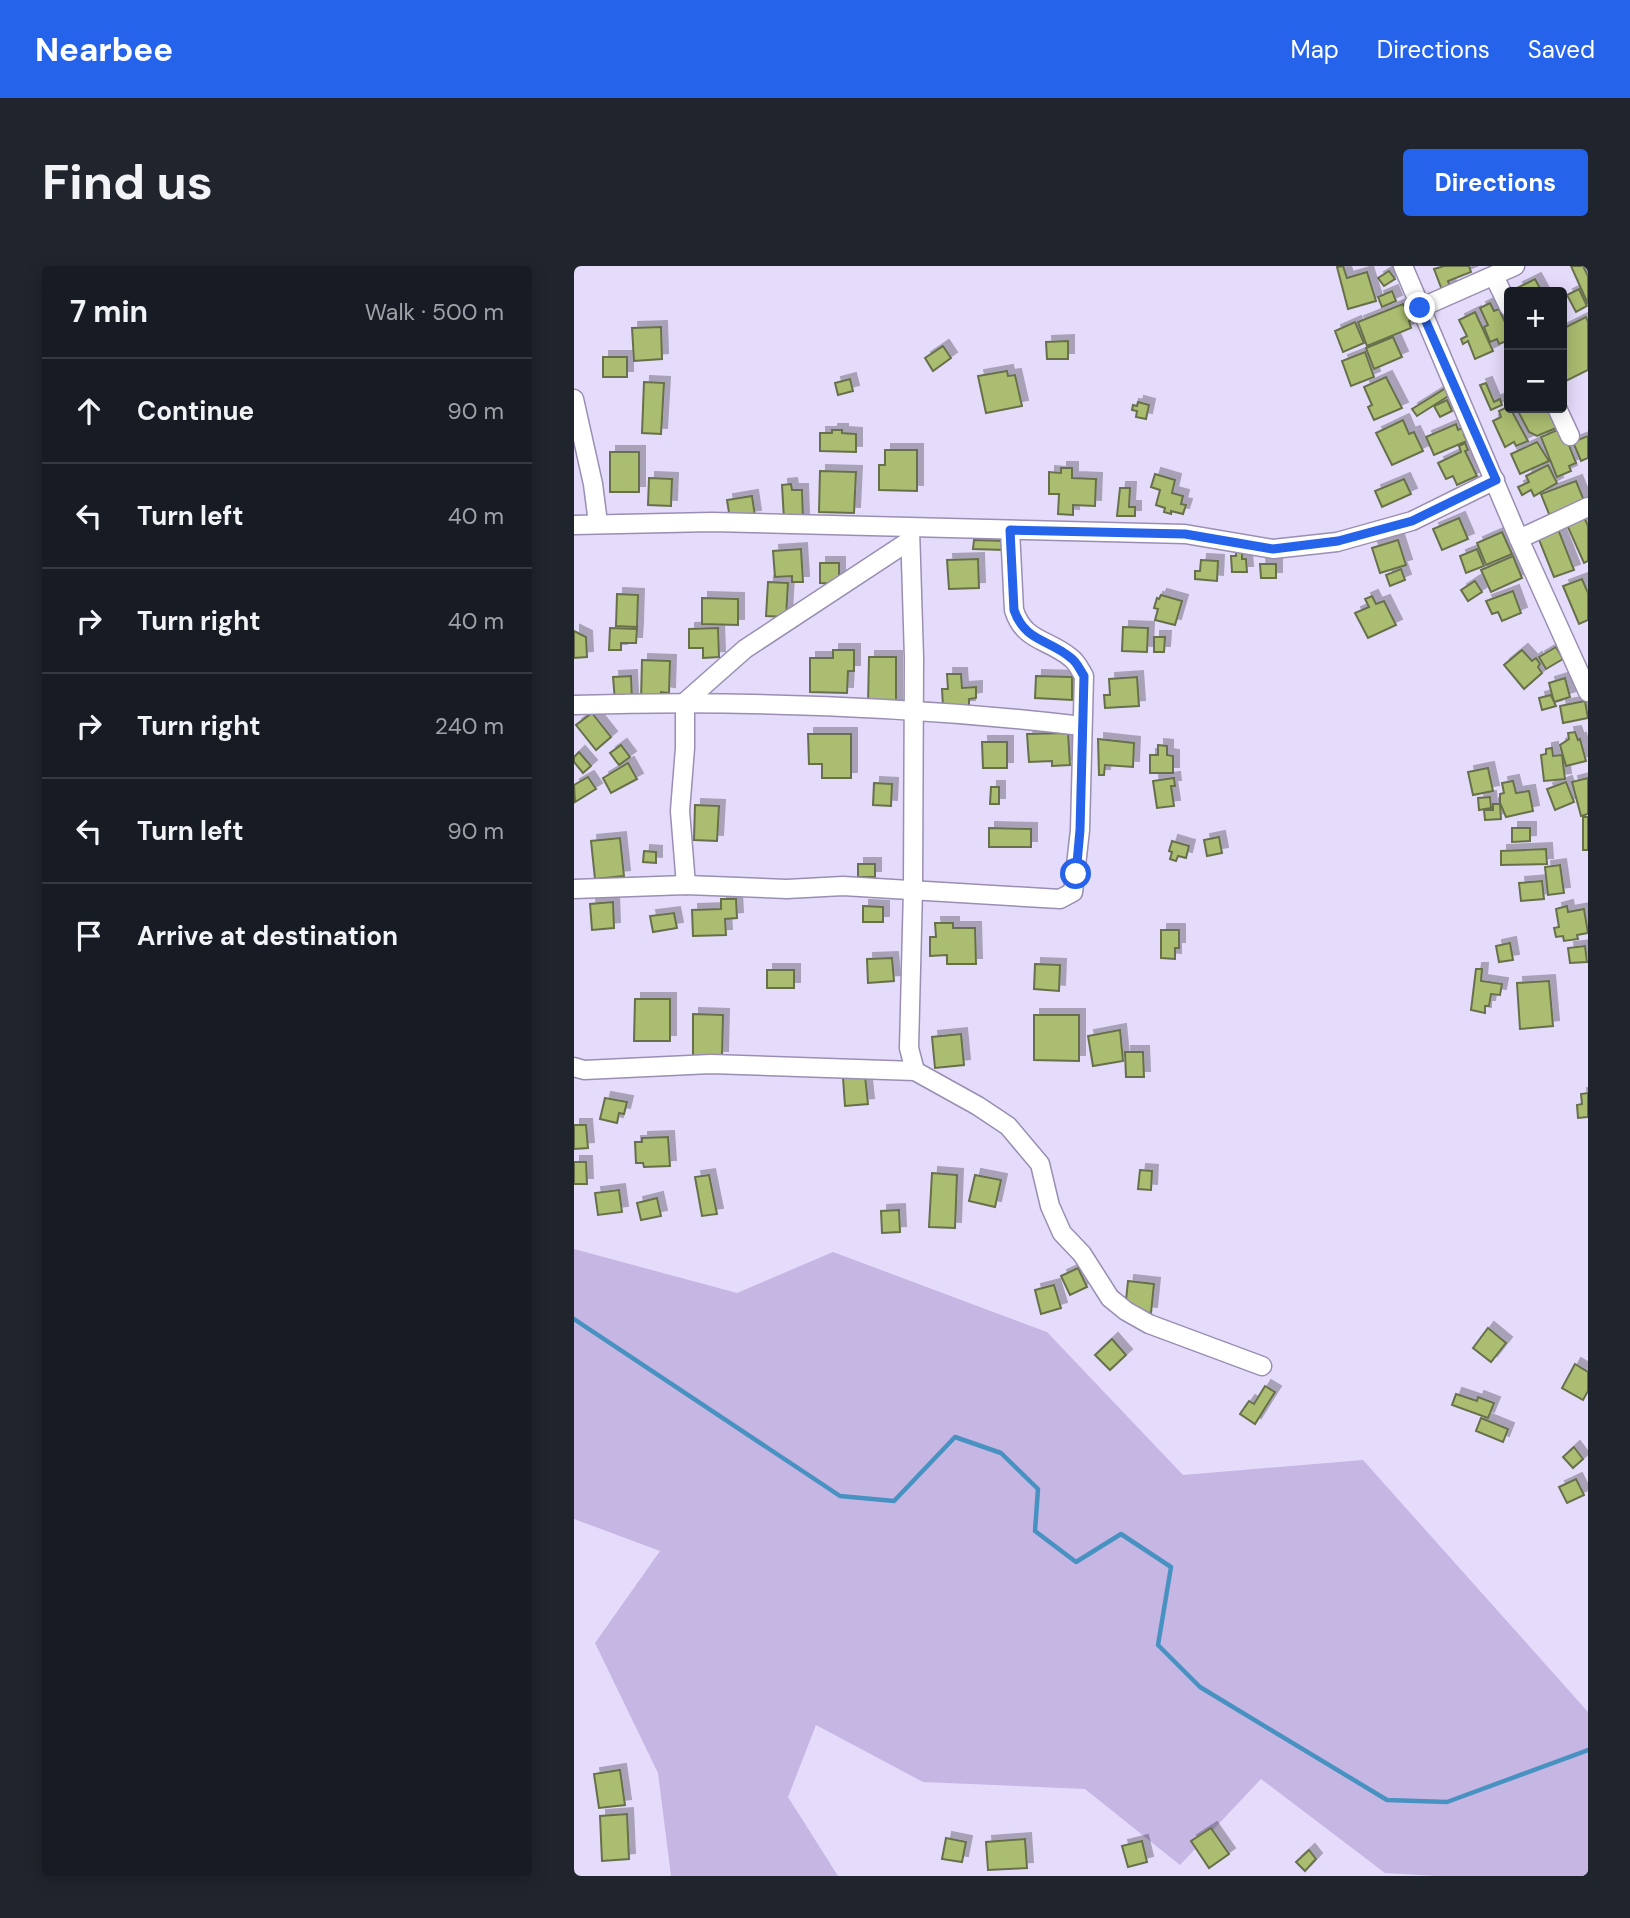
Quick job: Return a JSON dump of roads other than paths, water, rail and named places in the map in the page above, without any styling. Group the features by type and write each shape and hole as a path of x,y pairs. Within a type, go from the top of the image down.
{"street":[{"path":"1403,266 1519,539 1588,692"},
{"path":"1420,308 1515,266"},
{"path":"1494,276 1504,297"},
{"path":"574,399 593,484 598,523"},
{"path":"1559,413 1570,436"},
{"path":"574,525 712,523 910,535 1010,530 1185,534 1273,549 1338,541 1412,521 1496,480"},
{"path":"1519,539 1588,507"},
{"path":"574,889 685,885 787,889 844,886 1059,899 1073,892 1080,830 1084,676 1072,659 1033,638 1018,622 1014,610 1010,530"},
{"path":"685,885 680,811 685,702 745,649 910,535"},
{"path":"910,535 914,889 909,1048 915,1071"},
{"path":"574,705 685,702 794,704 1000,716 1082,726"},
{"path":"574,1067 584,1070 711,1064 915,1071 1008,1126 1040,1164 1050,1206 1062,1233 1082,1254 1110,1298 1125,1311 1149,1324 1262,1366"}],"waterway":[{"path":"574,1319 840,1496 894,1501 955,1437 1001,1453 1038,1489 1035,1531 1076,1562 1121,1534 1171,1567 1158,1645 1200,1687 1387,1800 1447,1802 1588,1750"}]}
